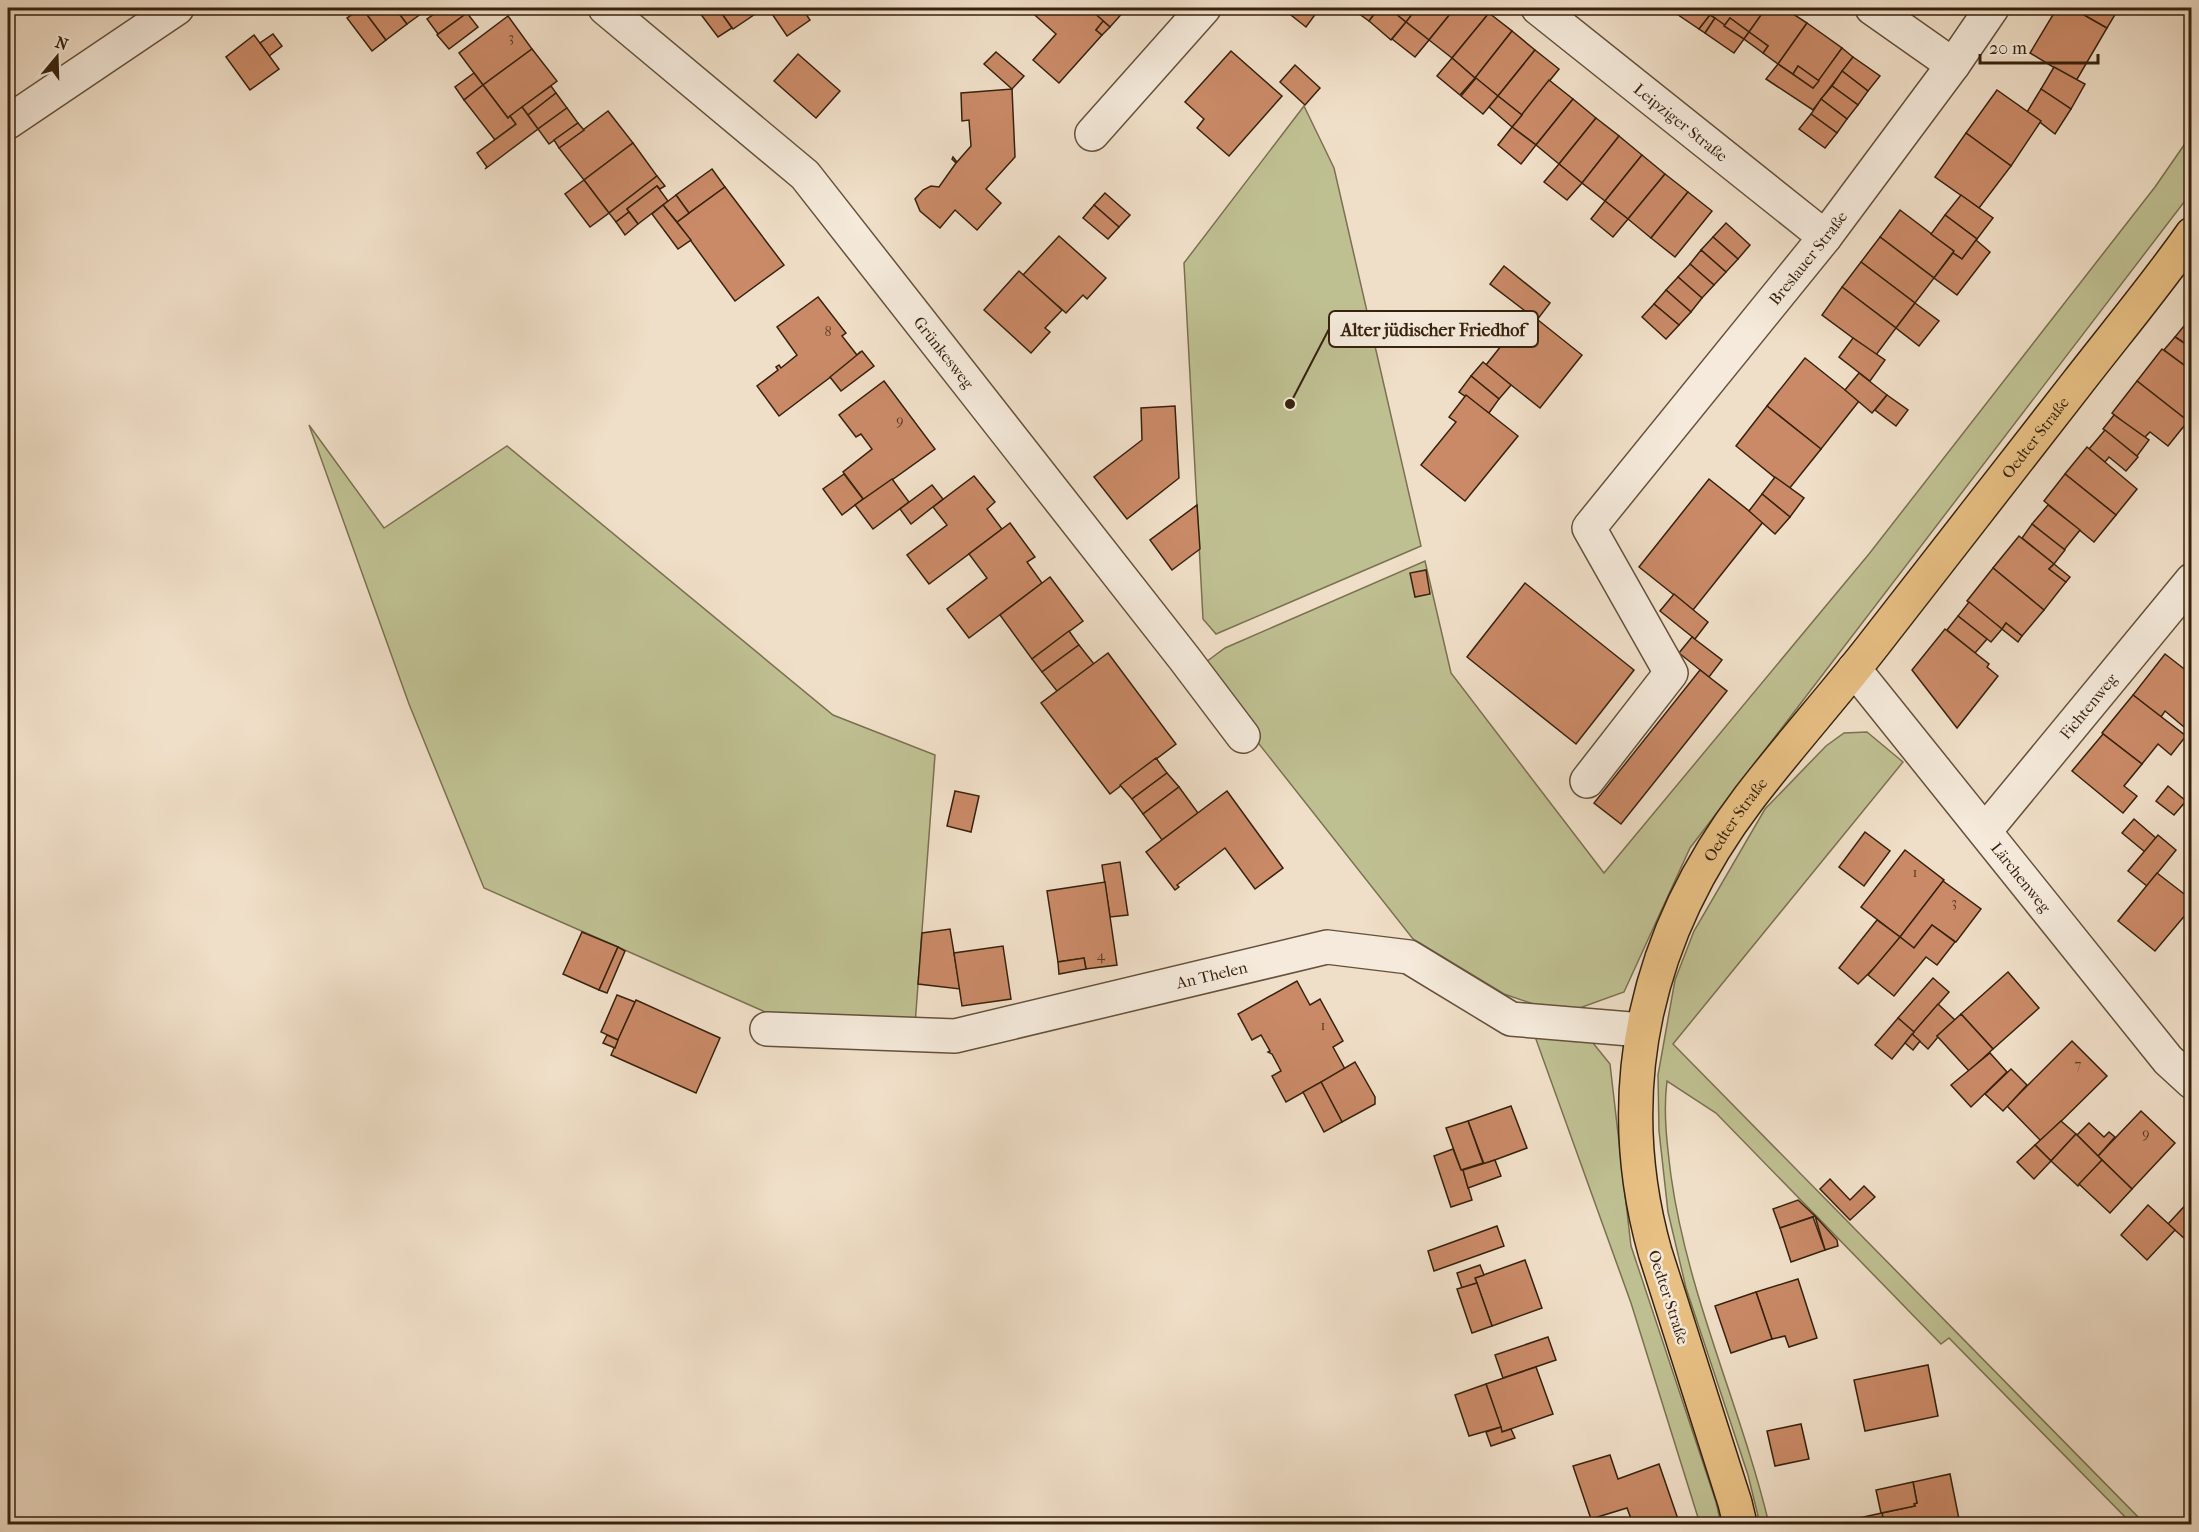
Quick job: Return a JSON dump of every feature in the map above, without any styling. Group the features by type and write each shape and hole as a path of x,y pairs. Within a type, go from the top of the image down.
{"main road":[{"name":"Oedter Straße","path":"1740,1524 1644,1215 1638,1167 1636,1077 1642,1030 1652,985 1664,949 1683,904 1748,799 1854,669 2192,234"}],"street":[{"path":"8,122 177,8"},
{"name":"Grünkesweg","path":"605,8 805,175 1243,736"},
{"path":"1092,134 1204,8"},
{"name":"Leipziger Straße","path":"1538,8 1825,237"},
{"path":"1872,8 1953,64"},
{"name":"Breslauer Straße","path":"1587,781 1671,673 1589,528 1825,237 1992,8"},
{"name":"Fichtenweg","path":"1985,831 2192,580"},
{"name":"Lärchenweg","path":"1854,669 2168,1059 2192,1082"},
{"name":"An Thelen","path":"767,1029 955,1036 1327,947 1409,957 1511,1018 1642,1030"}],"green space":[{"path":"1304,106 1334,168 1421,546 1216,634 1203,619 1184,263"},
{"path":"2191,135 2191,193 1690,848 1624,992 1563,1014 1504,994 1413,939 1207,678 1206,662 1225,648 1425,561 1451,673 1604,873 1869,554 2155,187"},
{"path":"309,425 384,528 507,446 833,715 935,755 915,1025 770,1014 484,888 409,704"},
{"path":"1867,732 1903,762 1673,1044 2145,1524 2132,1524 1949,1338 1941,1344 1716,1113 1667,1081 1665,1105 1667,1140 1679,1221 1702,1308 1744,1437 1769,1524 1760,1524 1748,1475 1686,1288 1668,1212 1659,1131 1658,1075 1675,980 1694,931 1765,809 1826,746 1844,733"},
{"path":"1533,1031 1589,1038 1610,1064 1631,1246 1716,1502 1721,1524 1700,1524 1631,1303"}],"building":[{"path":"362,8 386,40 372,51 347,18"},
{"path":"362,8 395,8 407,24 386,40"},
{"path":"395,8 429,8 407,24"},
{"path":"443,8 463,8 467,13 438,34 427,19"},
{"path":"696,8 718,8 732,28 718,37"},
{"path":"718,8 764,8 733,29"},
{"path":"768,8 802,8 810,20 787,36"},
{"path":"1027,8 1089,8 1104,21 1096,30 1102,35 1059,83 1033,60 1056,34"},
{"path":"1089,8 1124,8 1126,9 1110,27"},
{"path":"1282,8 1311,8 1317,12 1306,27"},
{"path":"1351,8 1379,8 1369,21"},
{"path":"1379,8 1389,8 1406,22 1391,40 1369,21"},
{"path":"1389,8 1417,8 1406,22"},
{"path":"1417,8 1455,8 1429,40 1406,22"},
{"path":"1455,8 1483,8 1489,13 1452,58 1429,40"},
{"path":"1668,8 1699,8 1710,15 1699,29"},
{"path":"1699,8 1715,8 1710,15"},
{"path":"1715,8 1766,8 1749,32 1730,18 1724,26 1710,15"},
{"path":"1766,8 1784,8 1807,23 1778,64 1763,53 1768,46 1749,32"},
{"path":"2057,8 2072,8 2107,28 2076,81 2030,53"},
{"path":"2072,8 2110,8 2116,13 2107,28"},
{"path":"467,13 478,27 449,49 437,35"},
{"path":"1489,13 1512,31 1475,78 1452,58"},
{"path":"1710,15 1715,18 1705,33 1699,29"},
{"path":"508,16 532,49 483,85 459,53"},
{"path":"1715,18 1744,39 1734,53 1705,33"},
{"path":"1730,18 1749,32 1744,39 1724,26"},
{"path":"1103,21 1110,27 1102,35 1096,30"},
{"path":"1406,22 1429,40 1415,57 1392,39"},
{"path":"1807,23 1842,48 1819,81 1798,66 1793,74 1778,64"},
{"path":"1512,31 1535,50 1498,96 1475,78"},
{"path":"1749,32 1768,46 1763,53 1744,39"},
{"path":"273,34 282,46 269,56 260,43"},
{"path":"254,35 279,69 250,90 226,57"},
{"path":"1842,48 1853,57 1813,110 1766,79 1778,64 1813,88"},
{"path":"532,49 557,81 508,118 483,85"},
{"path":"1535,50 1559,69 1522,115 1498,96"},
{"path":"1231,51 1282,96 1229,156 1197,128 1204,119 1185,102"},
{"path":"996,52 1024,76 1012,89 984,64"},
{"path":"798,54 840,91 816,118 774,81"},
{"path":"1853,57 1880,76 1868,91 1842,71"},
{"path":"1452,58 1475,78 1460,95 1437,76"},
{"path":"1295,65 1320,88 1305,105 1280,82"},
{"path":"1798,66 1819,81 1813,88 1793,74"},
{"path":"2054,67 2085,84 2071,109 2041,89"},
{"path":"1842,71 1868,91 1858,105 1832,86"},
{"path":"474,73 483,85 464,100 455,87"},
{"path":"1476,78 1498,96 1483,114 1461,96"},
{"path":"1549,80 1573,99 1536,145 1512,127"},
{"path":"483,85 508,118 510,116 516,124 495,140 464,100"},
{"path":"551,86 556,93 528,115 522,107"},
{"path":"1832,86 1858,105 1847,119 1821,99"},
{"path":"1012,89 1015,157 986,189 1001,203 977,230 955,210 940,228 920,211 915,199 923,190 931,186 939,187 956,163 953,157 957,162 971,146 969,120 962,121 961,93"},
{"path":"2041,89 2071,109 2055,134 2027,112"},
{"path":"1997,90 2041,121 2011,166 1966,133"},
{"path":"556,93 567,108 538,129 528,115"},
{"path":"1498,96 1522,115 1512,127 1489,107"},
{"path":"1573,99 1596,118 1559,164 1536,145"},
{"path":"1821,99 1847,119 1837,133 1811,114"},
{"path":"522,107 538,129 485,169 487,167 477,153 516,124 510,116"},
{"path":"567,108 578,123 549,144 538,129"},
{"path":"608,111 633,143 584,180 559,148"},
{"path":"1811,114 1837,133 1825,148 1799,129"},
{"path":"1596,118 1619,136 1582,183 1559,164"},
{"path":"578,123 584,130 559,148 554,140"},
{"path":"1512,127 1536,145 1521,164 1498,145"},
{"path":"1966,133 2011,166 1979,208 1935,177"},
{"path":"1619,136 1642,155 1605,201 1582,183"},
{"path":"633,143 657,176 609,213 584,180"},
{"path":"1642,155 1665,174 1628,219 1605,201"},
{"path":"1559,164 1582,183 1567,200 1544,182"},
{"path":"712,169 725,187 689,213 676,195"},
{"path":"1665,174 1688,192 1651,238 1628,219"},
{"path":"657,176 665,186 660,189 657,186 627,209 629,212 616,222 609,213"},
{"path":"584,180 609,213 590,227 565,194"},
{"path":"657,186 668,201 638,224 627,209"},
{"path":"725,187 784,265 735,301 677,222"},
{"path":"1688,192 1712,211 1675,257 1651,238"},
{"path":"1105,193 1130,215 1119,227 1094,205"},
{"path":"676,195 689,213 677,222 663,205"},
{"path":"1961,195 1993,218 1977,239 1945,215"},
{"path":"1605,201 1628,219 1613,237 1591,219"},
{"path":"663,205 691,240 678,249 652,214"},
{"path":"1094,205 1119,227 1108,239 1083,218"},
{"path":"1900,210 1954,251 1934,278 1880,237"},
{"path":"629,212 638,224 625,235 616,222"},
{"path":"1945,215 1977,239 1962,259 1931,234"},
{"path":"1726,223 1750,245 1738,259 1713,237"},
{"path":"1059,236 1106,278 1087,299 1083,295 1066,313 1023,275"},
{"path":"1713,237 1738,259 1726,272 1701,250"},
{"path":"1880,237 1934,278 1915,303 1861,262"},
{"path":"1976,240 1990,252 1957,295 1934,278 1953,253 1962,259"},
{"path":"1701,250 1726,272 1714,285 1690,264"},
{"path":"1861,262 1915,303 1896,328 1842,287"},
{"path":"1690,264 1714,285 1702,298 1678,277"},
{"path":"1504,266 1550,303 1537,320 1490,284"},
{"path":"1019,271 1062,310 1045,328 1050,332 1031,353 984,310"},
{"path":"1678,277 1702,298 1691,312 1666,290"},
{"path":"1842,287 1896,328 1876,355 1822,315"},
{"path":"1666,290 1691,312 1679,325 1654,304"},
{"path":"818,297 846,333 842,336 857,355 860,352 861,354 779,416 757,386 778,370 776,367 779,365 781,368 797,355 777,327"},
{"path":"1915,303 1939,321 1919,346 1896,328"},
{"path":"1654,304 1679,325 1666,339 1642,317"},
{"path":"1528,312 1582,355 1540,408 1486,365"},
{"path":"2192,316 2192,348 2175,337"},
{"path":"2175,337 2192,348 2192,371 2164,350"},
{"path":"1853,338 1885,360 1870,381 1839,357"},
{"path":"2162,349 2192,371 2192,417 2188,421 2137,381"},
{"path":"862,351 874,366 841,391 830,377"},
{"path":"1805,358 1859,401 1821,449 1767,406"},
{"path":"1483,362 1511,385 1499,399 1471,376"},
{"path":"1859,373 1887,395 1872,413 1845,390"},
{"path":"1471,376 1499,399 1489,413 1459,392"},
{"path":"884,381 935,449 864,500 843,472 872,449 861,434 856,437 839,415"},
{"path":"2137,381 2188,421 2168,446 2150,432 2144,438 2112,413"},
{"path":"1466,395 1518,436 1465,501 1421,465 1456,422 1449,417"},
{"path":"1887,395 1908,410 1896,426 1875,410"},
{"path":"1175,406 1179,478 1127,519 1094,477 1142,440 1141,408"},
{"path":"1767,406 1821,449 1789,489 1736,446"},
{"path":"2114,415 2149,440 2137,456 2103,429"},
{"path":"2105,430 2138,457 2126,471 2109,457 2105,462 2089,449"},
{"path":"2087,447 2137,489 2116,515 2065,474"},
{"path":"844,474 863,499 842,515 823,489"},
{"path":"2065,474 2116,515 2094,542 2044,501"},
{"path":"974,476 995,502 987,509 1002,529 929,584 907,555 947,525 933,507"},
{"path":"1775,477 1804,498 1790,517 1762,494"},
{"path":"892,479 909,502 873,529 855,505"},
{"path":"1709,479 1763,522 1693,610 1639,567"},
{"path":"932,485 943,499 911,524 900,509"},
{"path":"1762,494 1790,517 1775,534 1749,511"},
{"path":"1197,505 1200,549 1172,570 1150,540"},
{"path":"2048,505 2080,530 2064,550 2032,524"},
{"path":"1010,523 1035,557 1027,562 1042,583 969,638 947,609 987,578 969,554"},
{"path":"2032,524 2065,550 2054,564 2022,538"},
{"path":"2019,536 2054,564 2049,569 2066,582 2044,610 1993,568"},
{"path":"2054,564 2070,577 2066,582 2049,569"},
{"path":"1993,568 2044,610 2022,636 2006,623 2002,629 1967,601"},
{"path":"1426,570 1430,594 1415,597 1410,573"},
{"path":"1050,577 1083,621 1032,659 1000,615"},
{"path":"1525,583 1634,670 1576,744 1467,657"},
{"path":"1674,594 1708,622 1695,639 1660,611"},
{"path":"1969,602 2002,629 1991,642 1958,616"},
{"path":"1958,616 1987,639 1975,653 1947,630"},
{"path":"2006,623 2022,636 2018,642 2002,629"},
{"path":"1945,629 1989,664 1987,667 1998,676 1957,728 1912,670"},
{"path":"1069,631 1079,645 1042,672 1032,659"},
{"path":"1692,637 1722,660 1709,677 1679,653"},
{"path":"1079,645 1094,664 1057,691 1042,672"},
{"path":"1108,653 1176,744 1110,794 1041,703"},
{"path":"2165,654 2192,675 2190,732 2165,711 2161,717 2133,695"},
{"path":"1700,670 1727,691 1621,824 1594,803"},
{"path":"2133,695 2186,736 2171,755 2158,744 2142,764 2102,733"},
{"path":"2103,734 2142,764 2124,786 2137,796 2123,813 2072,771"},
{"path":"1156,758 1167,773 1132,799 1120,785"},
{"path":"1167,773 1179,787 1143,814 1132,799"},
{"path":"2168,786 2186,801 2174,815 2156,801"},
{"path":"1179,787 1198,813 1162,840 1143,814"},
{"path":"955,791 979,796 971,832 947,826"},
{"path":"1227,791 1283,868 1255,889 1225,848 1177,885 1179,887 1175,890 1146,852"},
{"path":"2134,819 2156,838 2145,852 2122,833"},
{"path":"1865,832 1890,851 1864,886 1839,867"},
{"path":"2158,835 2176,850 2147,886 2128,871"},
{"path":"1905,850 1944,880 1900,937 1861,907"},
{"path":"1120,862 1128,915 1110,917 1102,865"},
{"path":"2157,873 2192,900 2192,907 2155,951 2118,921"},
{"path":"1943,881 1981,909 1956,942 1932,925 1914,948 1900,937"},
{"path":"1105,882 1117,965 1086,969 1084,958 1058,962 1047,891"},
{"path":"1877,920 1900,937 1881,961 1858,984 1839,968"},
{"path":"1932,925 1955,942 1937,965 1926,957 1894,996 1868,975 1900,937 1914,948"},
{"path":"950,929 960,989 918,984 922,933"},
{"path":"582,932 618,947 599,990 563,974"},
{"path":"1003,946 1011,999 962,1006 954,953"},
{"path":"618,947 625,951 607,993 599,990"},
{"path":"1084,958 1086,969 1059,974 1058,962"},
{"path":"2008,972 2039,1008 1993,1049 1961,1014"},
{"path":"1933,978 1949,992 1914,1032 1898,1018"},
{"path":"1297,981 1310,1005 1320,999 1343,1041 1333,1047 1345,1069 1286,1102 1272,1076 1281,1071 1272,1054 1268,1052 1270,1051 1261,1035 1252,1040 1238,1014"},
{"path":"617,995 635,1002 618,1040 601,1032"},
{"path":"636,1000 720,1038 696,1093 611,1055"},
{"path":"1938,1004 1955,1020 1937,1036 1928,1049 1912,1034"},
{"path":"1961,1014 1993,1049 1969,1071 1937,1036"},
{"path":"1898,1018 1914,1032 1892,1059 1875,1045"},
{"path":"1912,1034 1920,1041 1913,1050 1905,1043"},
{"path":"607,1035 618,1040 615,1048 603,1043"},
{"path":"2072,1041 2107,1076 2041,1141 2007,1106"},
{"path":"1990,1053 2007,1072 1971,1107 1951,1085"},
{"path":"1355,1062 1375,1097 1375,1104 1342,1122 1321,1082"},
{"path":"2011,1069 2027,1085 2003,1111 1985,1094"},
{"path":"1321,1082 1342,1122 1324,1132 1303,1092"},
{"path":"1511,1106 1527,1148 1484,1164 1468,1121"},
{"path":"2141,1111 2175,1143 2132,1189 2098,1156"},
{"path":"1468,1121 1483,1163 1461,1170 1446,1128"},
{"path":"2061,1121 2076,1134 2051,1161 2035,1145"},
{"path":"2089,1123 2104,1137 2109,1132 2115,1137 2098,1156 2077,1135"},
{"path":"2076,1134 2102,1160 2078,1186 2051,1161"},
{"path":"2035,1145 2051,1161 2034,1179 2017,1162"},
{"path":"1453,1149 1461,1170 1463,1170 1472,1200 1451,1207 1434,1156"},
{"path":"1495,1160 1501,1176 1468,1188 1463,1170"},
{"path":"2102,1160 2132,1189 2110,1213 2079,1184"},
{"path":"1830,1179 1850,1200 1864,1186 1875,1197 1850,1220 1820,1189"},
{"path":"2192,1198 2192,1245 2168,1224"},
{"path":"1798,1200 1815,1216 1780,1228 1773,1209"},
{"path":"2148,1205 2175,1230 2147,1260 2121,1235"},
{"path":"1815,1216 1837,1240 1838,1246 1825,1250"},
{"path":"1813,1217 1825,1250 1791,1262 1780,1228"},
{"path":"1497,1226 1504,1246 1434,1271 1428,1251"},
{"path":"1525,1260 1542,1308 1492,1326 1475,1278"},
{"path":"1480,1265 1484,1275 1475,1278 1477,1283 1462,1288 1457,1273"},
{"path":"1798,1279 1817,1338 1789,1347 1785,1336 1772,1339 1756,1292"},
{"path":"1477,1283 1492,1326 1472,1333 1457,1289"},
{"path":"1756,1292 1772,1339 1731,1353 1715,1306"},
{"path":"1548,1337 1556,1360 1503,1378 1495,1355"},
{"path":"1928,1365 1938,1416 1865,1431 1854,1380"},
{"path":"1536,1367 1553,1414 1502,1432 1486,1384"},
{"path":"1486,1384 1501,1427 1469,1436 1455,1395"},
{"path":"1801,1424 1809,1459 1775,1466 1767,1431"},
{"path":"1501,1427 1502,1432 1511,1429 1515,1438 1491,1446 1486,1432"},
{"path":"1610,1455 1618,1479 1659,1464 1679,1522 1633,1524 1627,1508 1591,1519 1573,1466"},
{"path":"1950,1474 1960,1524 1884,1524 1882,1513 1915,1506 1914,1504 1917,1503 1913,1482"},
{"path":"1913,1482 1917,1503 1914,1504 1915,1506 1881,1513 1876,1490"},
{"path":"2192,1512 2192,1524 2182,1522"},
{"path":"1882,1513 1884,1524 1846,1524 1845,1521"}],"place":[{"name":"Alter jüdischer Friedhof","path":"1290,404"}]}
